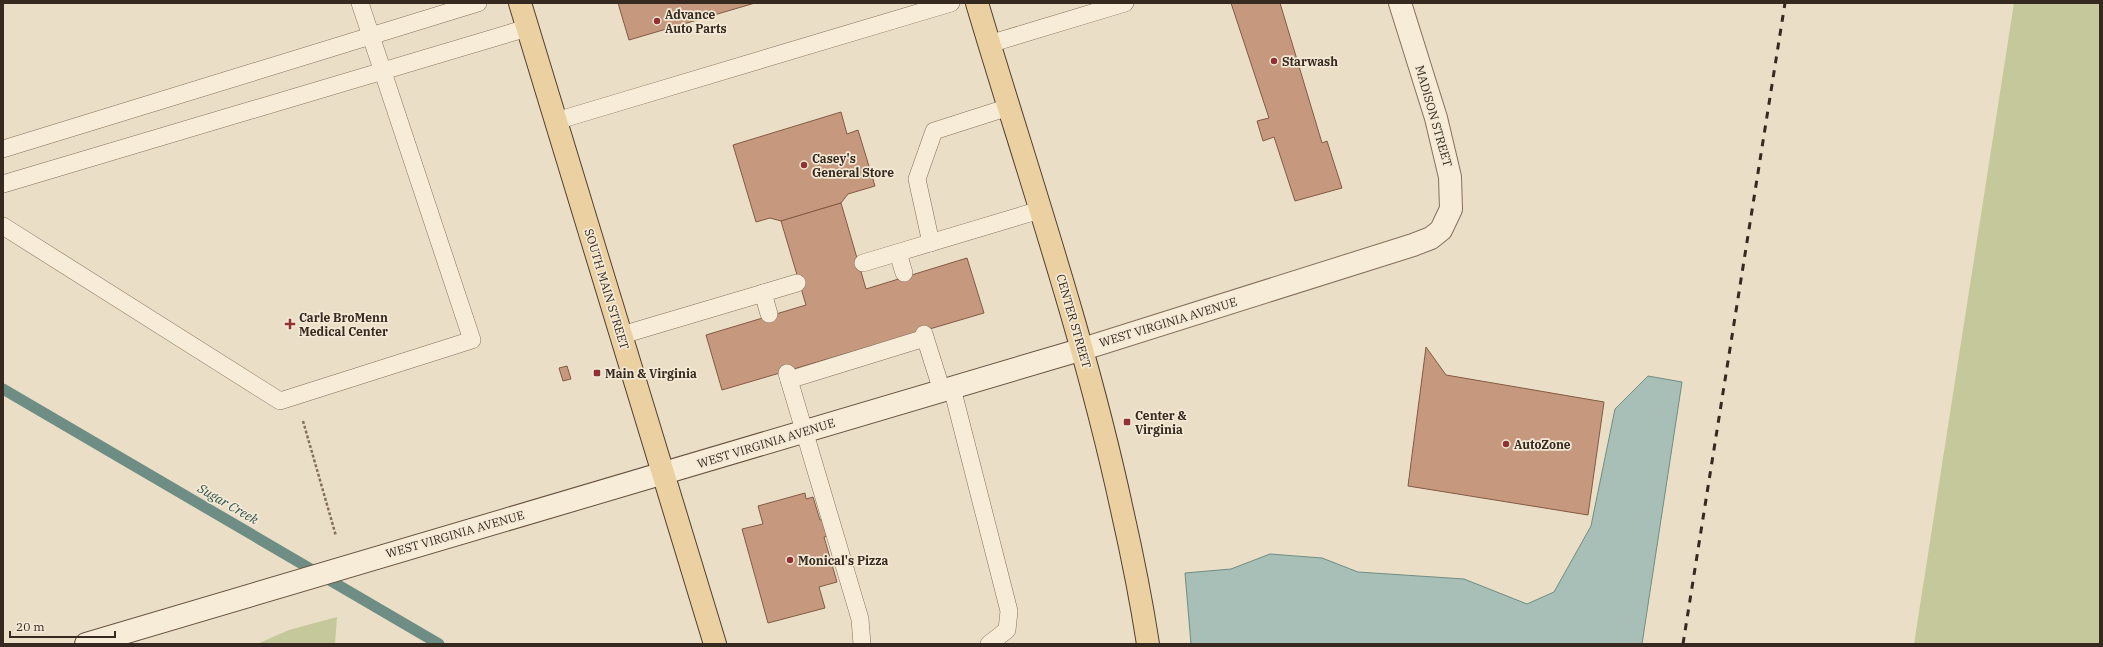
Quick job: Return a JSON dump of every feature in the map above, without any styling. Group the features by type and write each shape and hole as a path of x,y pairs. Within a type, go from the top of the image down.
{"main road":[{"name":"SOUTH MAIN STREET","path":"520,3 715,644"},
{"name":"CENTER STREET","path":"977,3 1082,349 1108,442 1141,598 1148,644"}],"street":[{"name":"MADISON STREET","path":"1400,3 1436,118 1450,177 1451,209 1441,230"},
{"name":"WEST VIRGINIA AVENUE","path":"86,644 1082,349 1413,245 1431,238 1441,230"}],"lane":[{"path":"3,226 280,401 472,340 370,37 360,3"},
{"path":"3,149 478,3"},
{"path":"556,121 952,3"},
{"path":"989,44 1125,3"},
{"path":"3,184 527,28"},
{"path":"931,243 917,180 934,131 1009,107"},
{"path":"863,263 1040,210"},
{"path":"898,253 904,273"},
{"path":"622,335 797,283"},
{"path":"763,293 769,314"},
{"path":"862,644 860,619 788,377 924,336 947,390 1009,611 1006,630 989,644"}],"path":[{"path":"296,396 336,536"}],"green space":[{"path":"2014,3 2100,3 2100,644 1914,644"},
{"path":"337,617 335,644 257,644 289,630"}],"water":[{"path":"1648,376 1682,382 1642,644 1191,644 1185,573 1231,569 1270,554 1322,558 1358,572 1464,579 1527,604 1554,592 1591,526 1615,409"}],"building":[{"name":"Advance Auto Parts","path":"618,3 755,3 629,40"},
{"name":"Starwash","path":"1231,3 1280,3 1322,143 1327,141 1342,188 1295,201 1274,137 1263,141 1257,121 1269,118"},
{"name":"Casey's General Store","path":"841,112 847,134 858,130 875,186 848,194 841,203 781,221 770,218 756,222 733,145"},
{"name":"Casey's General Store","path":"841,203 866,289 967,258 984,313 722,390 706,335 806,305 781,221"},
{"name":"AutoZone","path":"1426,347 1446,375 1604,402 1588,515 1408,486"},
{"path":"567,366 571,379 563,381 559,368"},
{"name":"Monical's Pizza","path":"805,493 806,499 813,497 820,520 828,518 832,535 824,537 837,582 819,587 825,608 768,623 742,529 763,524 758,506"}],"waterway":[{"name":"Sugar Creek","path":"3,389 439,644"}],"railway":[{"path":"1683,644 1785,3"}],"place":[{"name":"Advance Auto Parts","path":"657,21"},
{"name":"Starwash","path":"1274,61"},
{"name":"Casey's General Store","path":"804,165"},
{"name":"Carle BroMenn Medical Center","path":"290,324"},
{"name":"Main & Virginia","path":"597,373"},
{"name":"Center & Virginia","path":"1127,422"},
{"name":"AutoZone","path":"1506,444"},
{"name":"Monical's Pizza","path":"790,560"}]}
